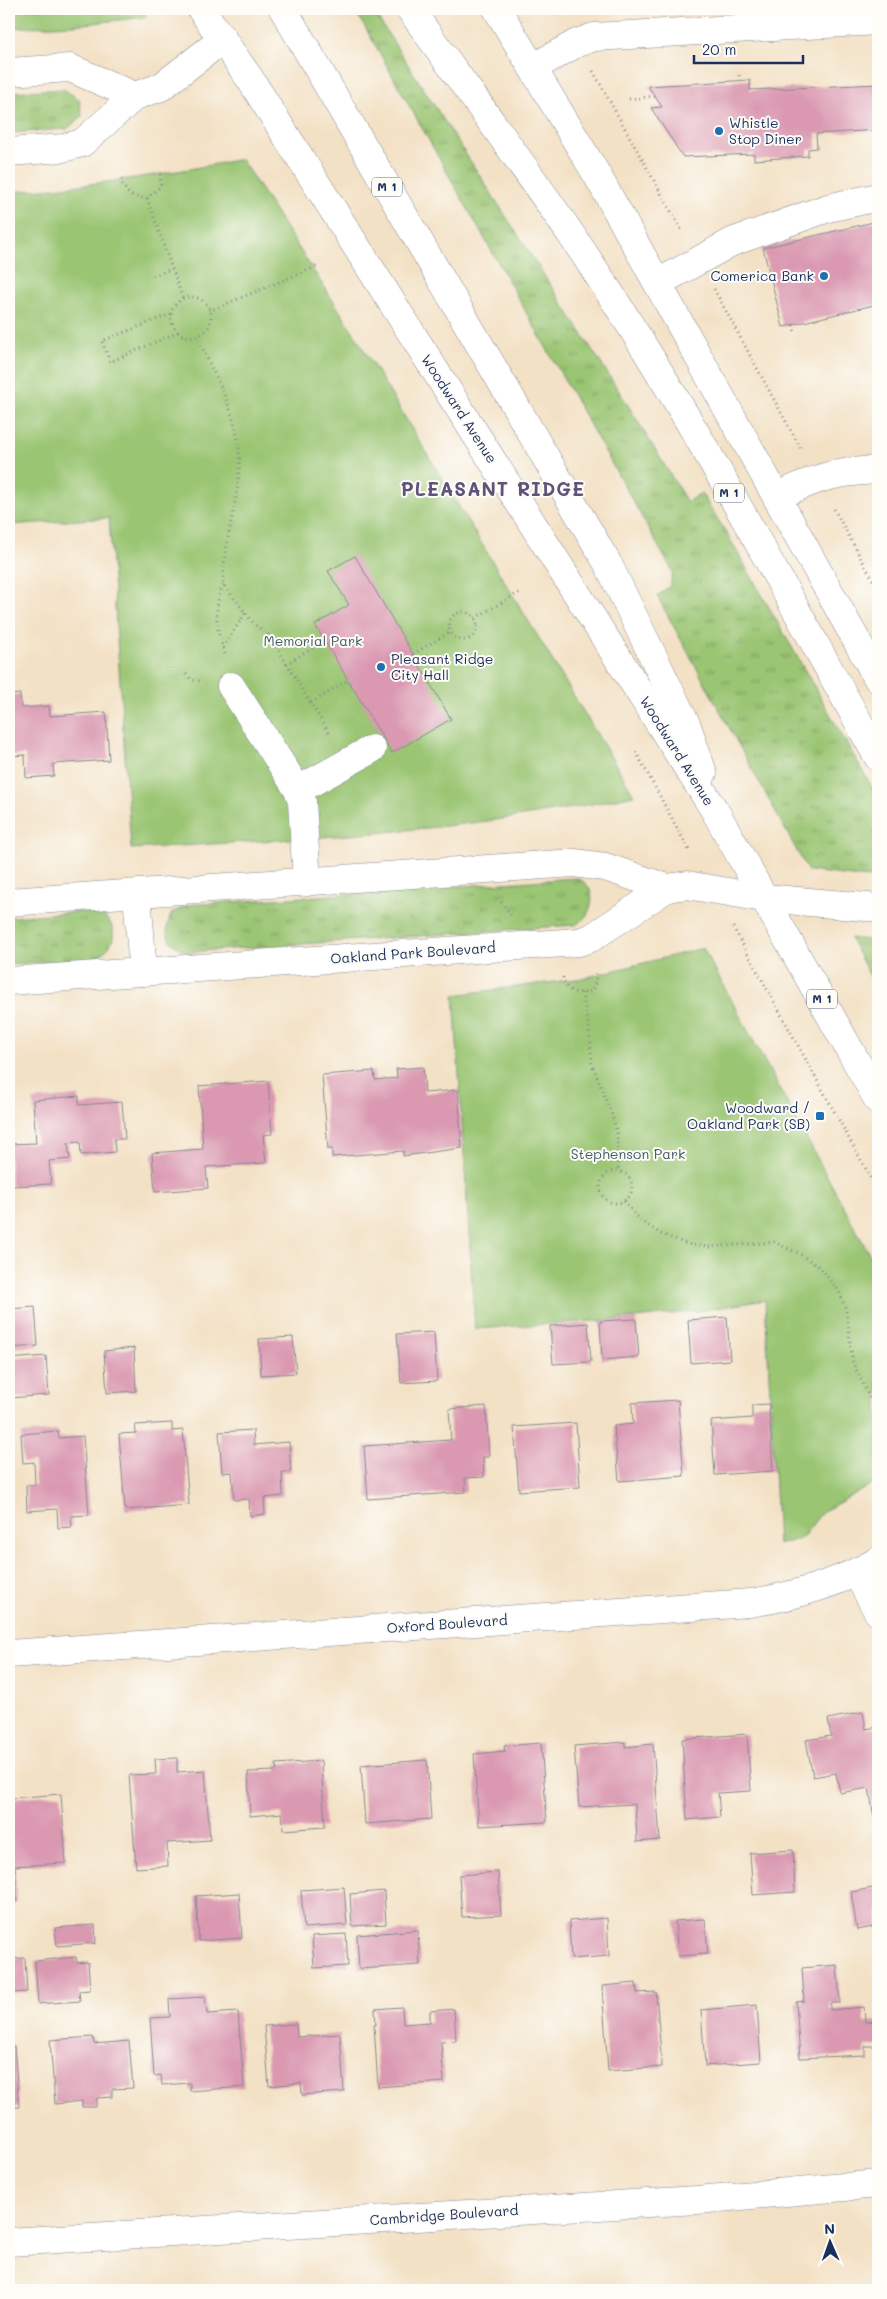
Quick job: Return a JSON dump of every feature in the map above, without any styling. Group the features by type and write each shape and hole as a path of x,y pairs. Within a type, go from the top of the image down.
{"street":[{"name":"Woodward Avenue","path":"201,9 250,79 715,811 878,1100"},
{"name":"Woodward Avenue","path":"283,9 608,564 687,726 715,811"},
{"name":"M 1","path":"410,9 570,234 644,349 742,516 878,757"},
{"path":"497,9 534,67 658,284 778,496 878,679"},
{"path":"534,67 577,43 594,37 767,18 878,21"},
{"path":"9,152 63,148 82,143 136,96 161,88 223,40"},
{"path":"9,72 70,68 136,96"},
{"path":"658,284 732,242 828,208 878,197"},
{"path":"778,496 817,478 833,473 878,470"},
{"path":"218,684 298,790 302,802 307,882"},
{"path":"298,790 372,749"},
{"name":"Oakland Park Boulevard","path":"9,902 574,863 605,867 667,888"},
{"name":"Oakland Park Boulevard","path":"9,981 579,942 591,938 667,888 687,885 764,898 878,908"},
{"path":"137,894 143,972"},
{"path":"868,1567 878,1612"},
{"name":"Oxford Boulevard","path":"9,1654 715,1607 782,1598 819,1588 868,1567"},
{"name":"Cambridge Boulevard","path":"9,2242 697,2200 878,2184"}],"path":[{"path":"554,9 560,18"},
{"path":"739,75 740,80"},
{"path":"629,99 655,96"},
{"path":"121,179 126,192 134,198 147,198 161,186 160,172"},
{"path":"147,198 183,299"},
{"path":"209,311 318,266"},
{"path":"153,276 172,268"},
{"path":"194,297 204,302 209,311 210,321 206,330 197,336 187,337 178,332 172,324 171,314 175,304 183,299 194,297"},
{"path":"171,314 102,342 110,362 178,332"},
{"path":"793,325 795,333"},
{"path":"197,336 232,417 239,448 237,489 229,529 224,584 217,598 216,621 226,658"},
{"path":"834,510 878,590"},
{"path":"224,584 244,613 270,636 286,664 312,702 346,763"},
{"path":"475,618 520,592"},
{"path":"463,612 475,618 478,624 474,637 461,641 454,638 450,632 451,619 456,614 463,612"},
{"path":"223,649 244,613"},
{"path":"413,654 450,632"},
{"path":"286,664 325,641"},
{"path":"186,674 192,680 218,684"},
{"path":"312,702 348,680"},
{"path":"498,896 513,921"},
{"path":"562,976 565,986 571,992 582,993 592,991 596,981 595,970"},
{"path":"582,993 589,1027 592,1064 617,1133 618,1172"},
{"path":"610,1172 625,1174 630,1180 632,1188 624,1201 609,1202 603,1197 600,1183 604,1176 610,1172"},
{"path":"624,1201 641,1221 661,1234 686,1244 708,1247 774,1242 798,1253 821,1268 839,1291 846,1310 853,1363 878,1415"}],"green space":[{"path":"9,9 141,9 147,17 74,25 9,28"},
{"path":"365,9 372,9 626,402 687,502 701,493 727,534 878,798 878,879 808,871 657,596 670,586 673,572 357,13"},
{"path":"63,89 79,99 82,116 67,129 9,133 9,92"},
{"name":"Memorial Park","path":"241,159 352,330 634,795 572,808 447,826 321,837 131,849 109,518 9,525 9,192 68,187 126,179"},
{"path":"576,878 589,887 592,901 587,915 575,925 188,952 176,946 167,932 172,913 188,905"},
{"path":"90,911 100,914 112,926 112,941 101,954 91,959 9,964 9,917"},
{"path":"850,938 878,941 878,991"},
{"name":"Stephenson Park","path":"703,948 878,1270 878,1481 822,1512 802,1538 778,1545 765,1300 636,1318 475,1329 454,995 584,978"}],"building":[{"path":"750,80 750,90 878,84 878,130 816,134 817,148 808,149 808,156 754,160 754,154 683,157 651,108 662,107 648,86"},
{"name":"Comerica Bank","path":"878,221 878,304 783,327 763,248"},
{"name":"Pleasant Ridge City Hall","path":"355,556 451,719 392,753 315,625 349,605 328,571"},
{"path":"20,694 21,708 49,706 50,716 106,712 109,760 53,764 54,776 26,778 25,755 9,756 9,695"},
{"path":"423,1067 425,1093 458,1090 462,1148 403,1156 403,1151 332,1157 332,1149 328,1149 322,1075 374,1071 375,1080 397,1078 396,1069"},
{"path":"268,1081 272,1134 263,1135 266,1163 206,1167 208,1188 155,1192 152,1153 203,1149 199,1086"},
{"path":"79,1096 79,1105 122,1102 125,1139 114,1139 115,1152 81,1155 80,1142 68,1143 70,1159 49,1161 51,1184 11,1186 9,1144 36,1143 33,1100"},
{"path":"35,1307 38,1346 9,1348 9,1309"},
{"path":"727,1317 730,1360 691,1363 688,1320"},
{"path":"636,1319 639,1357 602,1360 600,1321"},
{"path":"588,1323 591,1362 553,1364 550,1326"},
{"path":"434,1332 437,1381 401,1383 397,1334"},
{"path":"293,1337 296,1373 261,1375 259,1339"},
{"path":"134,1348 136,1391 107,1393 104,1351"},
{"path":"46,1356 49,1395 9,1398 9,1359"},
{"path":"678,1400 684,1476 619,1481 614,1426 633,1424 632,1403"},
{"path":"769,1404 773,1471 715,1475 711,1421 752,1418 752,1405"},
{"path":"486,1406 489,1457 483,1457 484,1477 465,1478 466,1492 368,1499 364,1446 451,1440 449,1409"},
{"path":"172,1423 172,1431 183,1430 189,1505 125,1510 119,1434 136,1433 135,1425"},
{"path":"576,1423 580,1487 519,1491 514,1427"},
{"path":"253,1430 254,1445 289,1442 291,1472 282,1472 283,1496 264,1498 265,1514 250,1516 249,1499 234,1500 232,1472 222,1473 219,1432"},
{"path":"58,1431 59,1438 83,1436 89,1515 71,1516 72,1527 58,1528 57,1509 27,1511 26,1485 35,1485 34,1462 23,1463 21,1434"},
{"path":"863,1712 866,1729 878,1727 878,1817 874,1818 869,1788 840,1793 836,1773 813,1777 806,1740 831,1736 828,1719"},
{"path":"747,1734 751,1791 718,1793 720,1817 687,1820 682,1739"},
{"path":"625,1742 625,1747 653,1744 660,1840 637,1842 635,1804 579,1807 574,1746"},
{"path":"541,1743 547,1822 479,1826 474,1754 505,1751 504,1746"},
{"path":"177,1758 177,1772 205,1770 210,1840 167,1843 168,1866 136,1868 129,1775 156,1774 155,1759"},
{"path":"427,1760 431,1819 365,1824 361,1765"},
{"path":"321,1761 325,1827 283,1830 282,1813 250,1816 248,1772 277,1771 276,1764"},
{"path":"9,1788 11,1798 61,1794 66,1863 15,1866 17,1902 9,1903"},
{"path":"793,1850 795,1892 753,1895 750,1853"},
{"path":"498,1872 501,1915 462,1917 459,1875"},
{"path":"344,1887 347,1925 304,1928 301,1890"},
{"path":"878,1887 878,1926 857,1930 851,1892"},
{"path":"384,1891 386,1924 352,1926 350,1894"},
{"path":"239,1893 242,1938 199,1941 196,1896"},
{"path":"607,1918 609,1956 571,1959 569,1921"},
{"path":"705,1919 708,1954 678,1956 675,1921"},
{"path":"95,1925 96,1943 57,1946 55,1928"},
{"path":"418,1930 420,1965 359,1969 357,1935"},
{"path":"346,1934 348,1966 314,1968 312,1936"},
{"path":"76,1957 77,1963 88,1962 90,1990 79,1991 80,2001 38,2004 35,1961"},
{"path":"25,1958 27,1992 9,1993 9,1959"},
{"path":"837,1965 840,2003 830,2003 830,2010 864,2007 865,2022 877,2021 878,2046 865,2046 865,2055 800,2058 796,2002 804,2001 802,1968"},
{"path":"636,1983 637,1993 656,1992 662,2067 608,2071 602,1986"},
{"path":"205,1997 207,2014 238,2012 244,2087 190,2091 190,2083 162,2085 161,2075 154,2076 150,2018 170,2017 169,1999"},
{"path":"757,2005 761,2062 705,2066 701,2010"},
{"path":"402,2007 403,2024 430,2022 430,2011 454,2009 456,2041 441,2042 444,2082 378,2087 374,2025 376,2025 375,2009"},
{"path":"296,2024 297,2037 340,2034 344,2092 302,2095 301,2083 269,2086 264,2026"},
{"path":"93,2037 94,2044 129,2041 133,2088 112,2089 112,2097 97,2098 96,2107 82,2107 82,2101 55,2104 50,2040"},
{"path":"9,2046 14,2046 19,2107 9,2108"}],"place":[{"name":"Whistle Stop Diner","path":"719,131"},
{"name":"Comerica Bank","path":"824,276"},
{"name":"Pleasant Ridge City Hall","path":"381,667"},
{"name":"Woodward / Oakland Park (SB)","path":"820,1116"}],"district":[{"name":"PLEASANT RIDGE","path":"493,489"}]}
